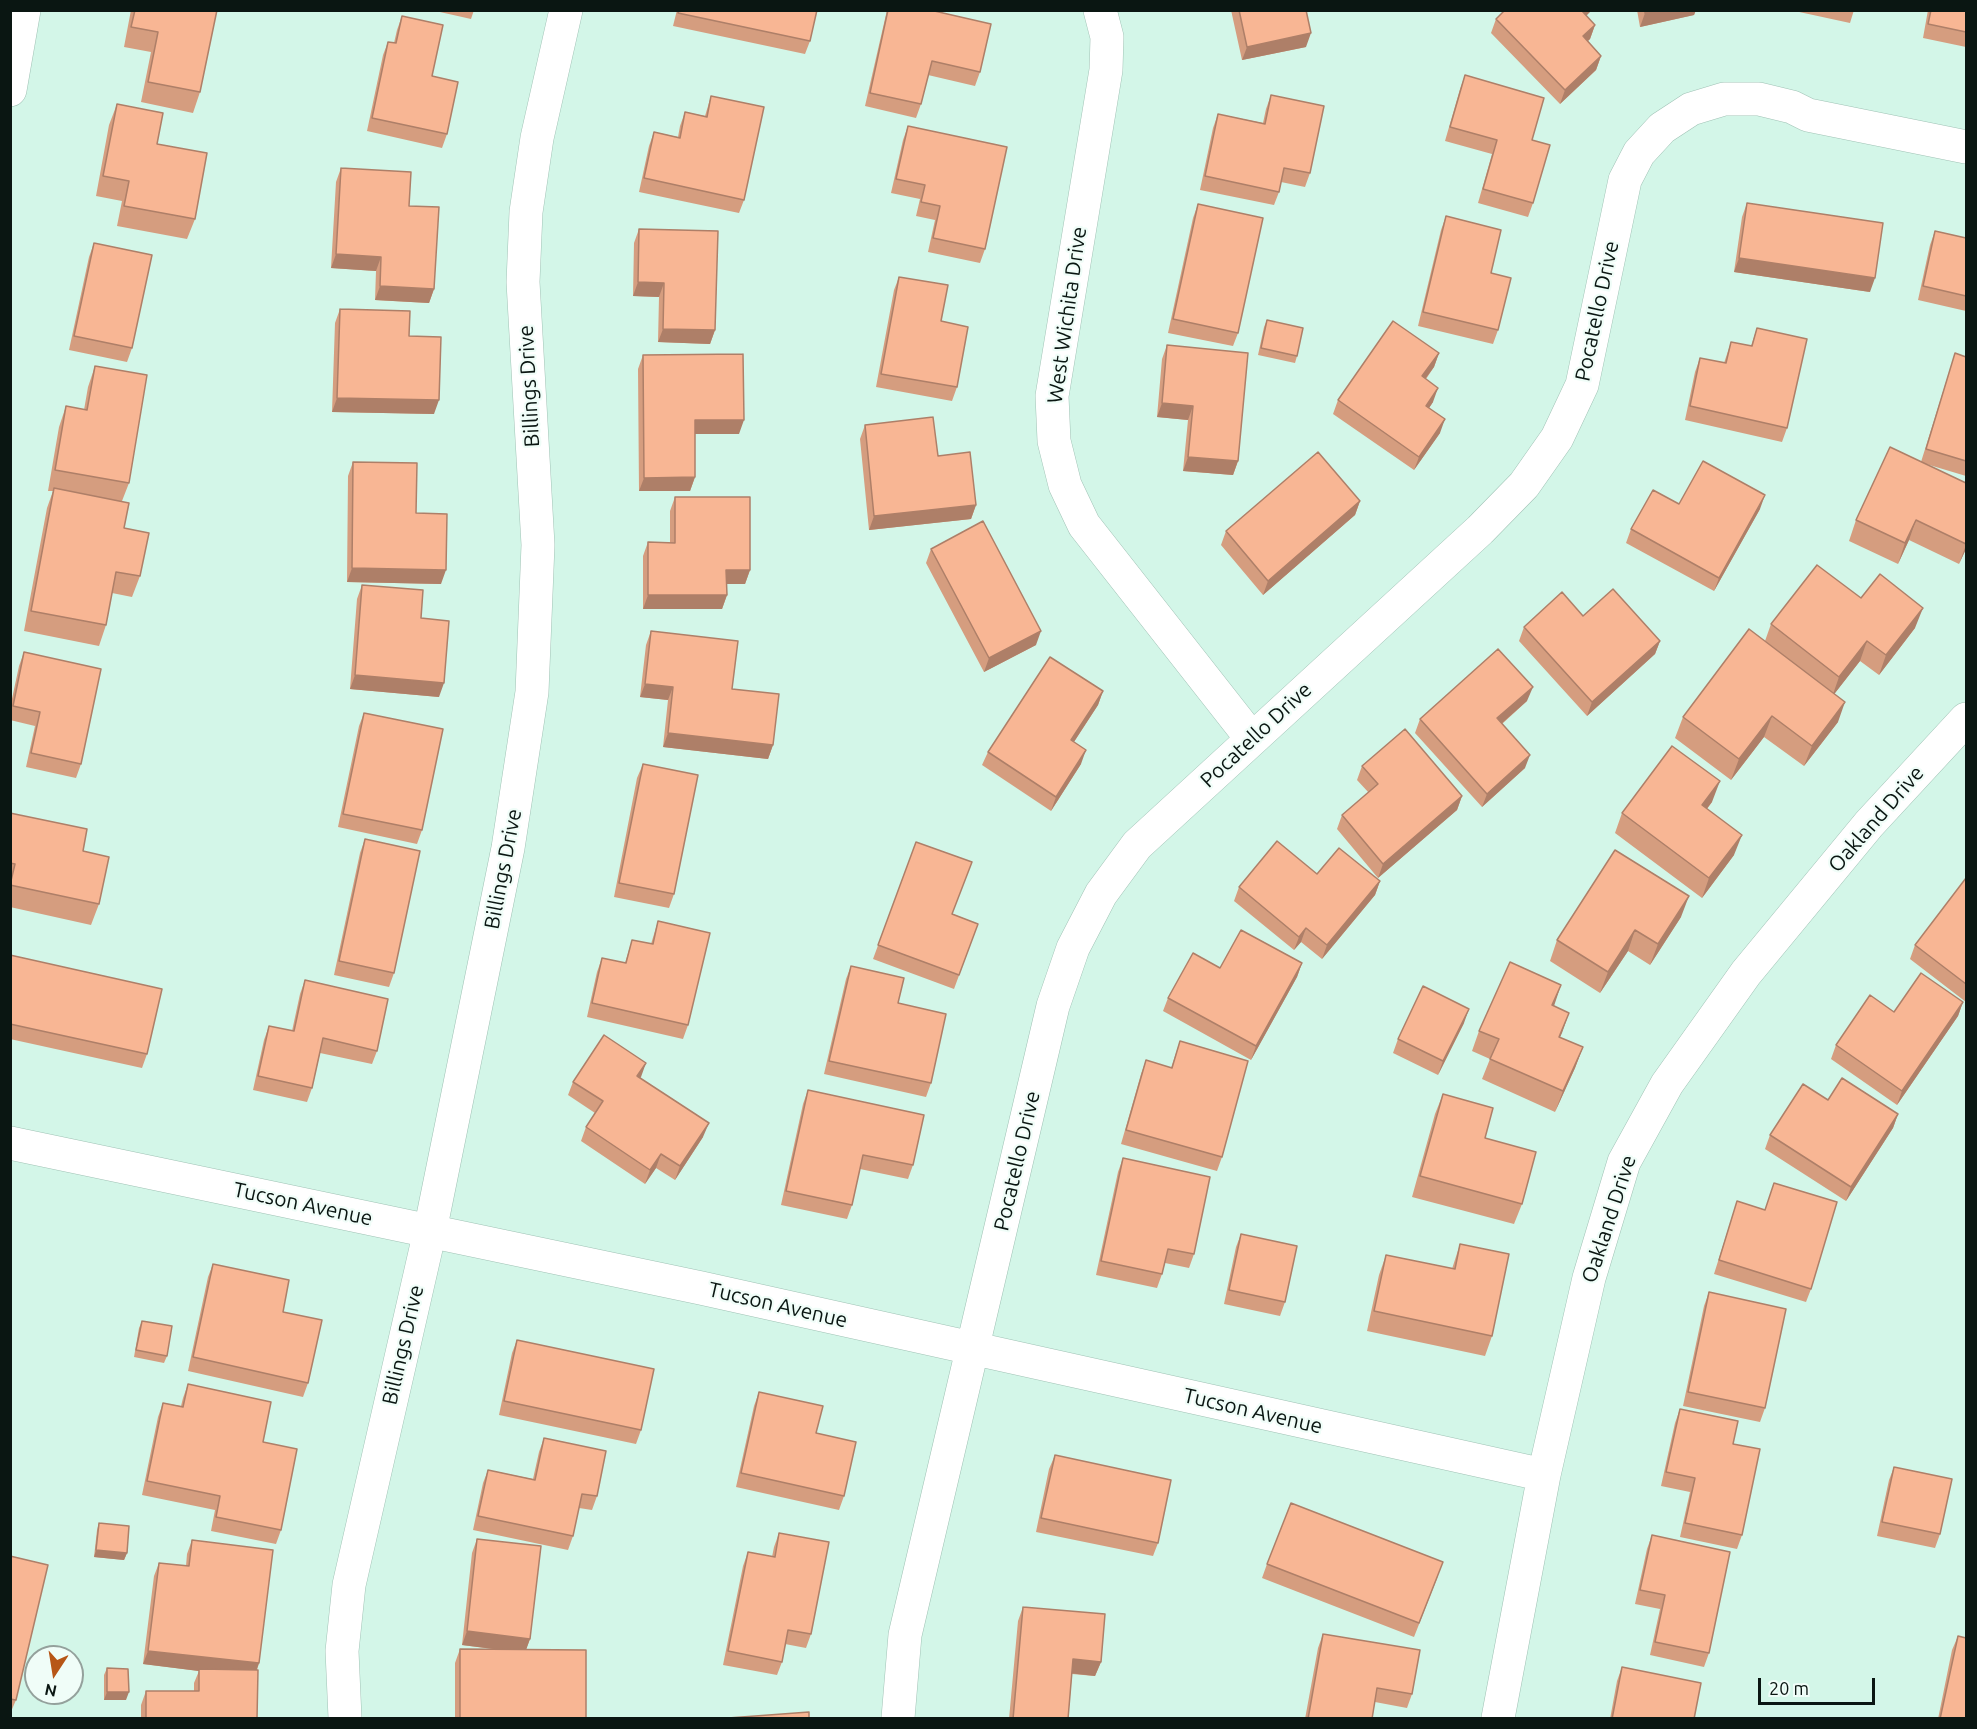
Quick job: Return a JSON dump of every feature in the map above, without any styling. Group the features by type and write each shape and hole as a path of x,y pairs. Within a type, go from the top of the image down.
{"street":[{"path":"10,90 24,10"},
{"name":"Billings Drive","path":"345,1719 342,1651 349,1584 430,1231 508,848 532,692 538,545 523,282 526,212 537,138 566,10"},
{"name":"West Wichita Drive","path":"1100,10 1107,37 1106,70 1052,396 1054,441 1065,485 1084,525 1252,739"},
{"name":"Pocatello Drive","path":"898,1719 905,1635 1053,1006 1072,948 1101,894 1137,845 1480,530 1524,485 1557,438 1582,385 1625,180 1639,153 1662,128 1691,109 1724,99 1759,99 1792,107 1808,115 1966,147"},
{"name":"Oakland Drive","path":"1498,1719 1544,1475 1589,1278 1624,1162 1667,1084 1746,972 1869,824 1966,719"},
{"name":"Tucson Avenue","path":"10,1143 701,1288 1544,1475"}],"building":[{"path":"135,10 217,10 200,92 148,82 158,32 131,27"},
{"path":"679,10 817,10 810,41 678,13"},
{"path":"888,10 930,10 991,24 980,72 932,61 921,104 870,93"},
{"path":"1239,10 1306,10 1311,33 1247,47"},
{"path":"1505,10 1583,10 1595,25 1583,36 1601,56 1565,90 1496,19"},
{"path":"1931,10 1966,10 1966,32 1928,24"},
{"path":"402,16 443,25 432,76 458,82 447,134 372,118 388,42 396,43"},
{"path":"1465,75 1544,98 1532,140 1550,145 1533,203 1483,189 1497,140 1450,127"},
{"path":"1271,95 1324,106 1310,173 1284,168 1279,192 1205,176 1218,114 1265,124"},
{"path":"711,96 764,107 744,200 644,178 654,132 680,138 685,112 707,117"},
{"path":"117,104 163,113 157,144 207,153 195,219 124,206 129,181 103,176"},
{"path":"908,126 1007,147 985,249 933,238 940,206 921,202 925,185 896,179"},
{"path":"341,168 411,172 409,206 439,207 434,289 380,286 381,257 336,254"},
{"path":"1747,203 1883,223 1875,278 1739,258"},
{"path":"1198,204 1263,218 1238,333 1173,319"},
{"path":"1446,216 1501,230 1491,273 1511,278 1498,330 1423,312"},
{"path":"639,229 718,231 715,330 663,329 664,283 638,282"},
{"path":"1935,231 1966,238 1966,296 1923,286"},
{"path":"94,243 152,255 132,348 74,336"},
{"path":"899,277 948,285 941,321 968,327 957,387 881,374"},
{"path":"340,309 410,311 409,336 441,337 439,400 337,398"},
{"path":"1267,320 1303,328 1297,356 1261,348"},
{"path":"1393,321 1439,353 1422,376 1438,388 1426,406 1445,419 1419,457 1338,400"},
{"path":"1757,328 1807,339 1787,428 1690,406 1700,358 1726,363 1731,342 1752,346"},
{"path":"1167,345 1248,353 1238,461 1188,457 1193,406 1162,403"},
{"path":"1955,353 1966,357 1966,461 1926,449"},
{"path":"743,354 744,420 695,420 695,477 644,478 643,355"},
{"path":"95,366 147,375 129,483 55,470 66,406 87,410"},
{"path":"933,417 938,456 970,452 976,505 874,516 865,425"},
{"path":"1890,447 1966,483 1966,544 1916,520 1905,543 1856,520"},
{"path":"1318,452 1360,501 1268,581 1226,531"},
{"path":"1703,461 1765,495 1719,578 1631,529 1653,490 1679,504"},
{"path":"353,462 417,463 416,513 447,514 446,570 352,568"},
{"path":"54,488 129,503 124,528 149,533 140,576 116,572 106,625 31,611"},
{"path":"675,497 750,497 750,570 726,570 727,595 648,595 648,542 675,543"},
{"path":"983,521 1041,631 989,658 931,549"},
{"path":"1817,565 1861,598 1880,574 1923,608 1886,655 1867,641 1839,677 1771,624"},
{"path":"362,585 423,590 421,618 449,621 444,683 355,675"},
{"path":"1613,589 1660,641 1592,702 1524,627 1562,592 1583,616"},
{"path":"1749,629 1845,702 1812,746 1772,716 1739,759 1683,717"},
{"path":"651,631 738,641 732,689 779,694 773,745 668,733 673,687 645,684"},
{"path":"1498,649 1533,687 1497,718 1530,755 1487,794 1420,719"},
{"path":"24,652 101,669 81,764 31,753 40,712 13,706"},
{"path":"1050,657 1103,691 1071,740 1086,750 1056,797 988,752"},
{"path":"364,713 443,729 422,830 343,814"},
{"path":"1405,729 1462,796 1383,864 1342,815 1378,784 1362,766"},
{"path":"1672,746 1720,781 1702,805 1742,835 1709,878 1622,813"},
{"path":"643,764 698,775 674,894 619,883"},
{"path":"10,813 87,829 83,851 109,857 99,904 10,885 15,864 10,863"},
{"path":"365,839 420,851 394,973 339,961"},
{"path":"1277,841 1317,874 1339,848 1380,881 1327,945 1306,928 1299,937 1239,887"},
{"path":"916,842 972,862 952,914 978,924 959,975 878,945"},
{"path":"1615,850 1689,896 1658,944 1635,930 1608,972 1557,940"},
{"path":"1966,878 1966,984 1915,945"},
{"path":"658,921 710,933 688,1025 592,1003 602,958 626,963 632,940 653,944"},
{"path":"1241,930 1302,963 1256,1046 1168,998 1193,953 1220,968"},
{"path":"10,955 162,989 147,1054 10,1024"},
{"path":"1510,962 1561,985 1552,1005 1569,1013 1559,1037 1583,1047 1563,1091 1490,1059 1499,1039 1479,1031"},
{"path":"851,966 904,978 898,1003 946,1014 931,1083 829,1061"},
{"path":"1921,973 1963,1002 1902,1091 1836,1045 1870,995 1894,1012"},
{"path":"305,980 388,999 377,1051 323,1038 312,1088 258,1076 269,1026 294,1031"},
{"path":"1423,986 1469,1009 1443,1061 1398,1039"},
{"path":"604,1035 646,1063 637,1076 709,1123 680,1166 661,1154 650,1170 586,1127 603,1101 573,1082"},
{"path":"1180,1041 1248,1061 1222,1157 1126,1130 1146,1060 1172,1068"},
{"path":"1842,1078 1898,1114 1851,1187 1770,1135 1803,1084 1828,1100"},
{"path":"808,1090 924,1115 913,1165 863,1155 852,1205 786,1191"},
{"path":"1443,1094 1493,1108 1485,1138 1536,1152 1522,1204 1420,1176"},
{"path":"1123,1158 1210,1177 1194,1254 1168,1249 1162,1274 1101,1261"},
{"path":"1774,1183 1837,1202 1811,1289 1719,1260 1737,1201 1765,1210"},
{"path":"1241,1234 1297,1246 1285,1302 1229,1290"},
{"path":"1460,1244 1509,1254 1492,1336 1374,1311 1386,1255 1455,1269"},
{"path":"213,1264 289,1280 283,1312 322,1320 308,1383 193,1357"},
{"path":"1709,1292 1786,1309 1765,1408 1688,1392"},
{"path":"142,1321 172,1326 167,1356 136,1350"},
{"path":"517,1340 654,1369 641,1430 504,1401"},
{"path":"188,1384 271,1402 263,1442 297,1449 281,1530 216,1517 220,1496 147,1481 163,1403 183,1407"},
{"path":"759,1392 823,1406 816,1433 856,1442 844,1496 741,1473"},
{"path":"1680,1409 1738,1421 1733,1444 1760,1449 1742,1535 1685,1523 1695,1478 1666,1472"},
{"path":"544,1438 606,1451 597,1496 582,1494 573,1536 478,1516 488,1470 535,1480"},
{"path":"1055,1455 1171,1480 1158,1543 1041,1518"},
{"path":"1894,1467 1952,1479 1940,1534 1882,1522"},
{"path":"1291,1503 1443,1562 1419,1623 1267,1564"},
{"path":"99,1523 129,1526 127,1553 96,1550"},
{"path":"779,1533 829,1542 811,1634 788,1630 782,1662 728,1651 748,1552 775,1557"},
{"path":"1652,1535 1730,1552 1709,1653 1655,1642 1665,1595 1640,1590"},
{"path":"477,1539 541,1546 530,1639 467,1631"},
{"path":"192,1540 273,1550 259,1663 148,1651 159,1563 189,1566"},
{"path":"10,1556 48,1565 29,1645 24,1645 24,1666 16,1700 10,1699"},
{"path":"1023,1607 1105,1614 1101,1662 1073,1659 1068,1719 1013,1719"},
{"path":"1323,1634 1420,1650 1412,1694 1377,1688 1372,1719 1308,1719"},
{"path":"1958,1636 1966,1638 1966,1719 1940,1719"},
{"path":"460,1649 586,1650 586,1719 460,1719"},
{"path":"1622,1667 1701,1683 1694,1719 1612,1719"},
{"path":"107,1668 128,1669 129,1692 107,1692"},
{"path":"199,1669 258,1670 257,1719 146,1719 146,1691 199,1691"},
{"path":"809,1712 809,1719 728,1718"}]}
